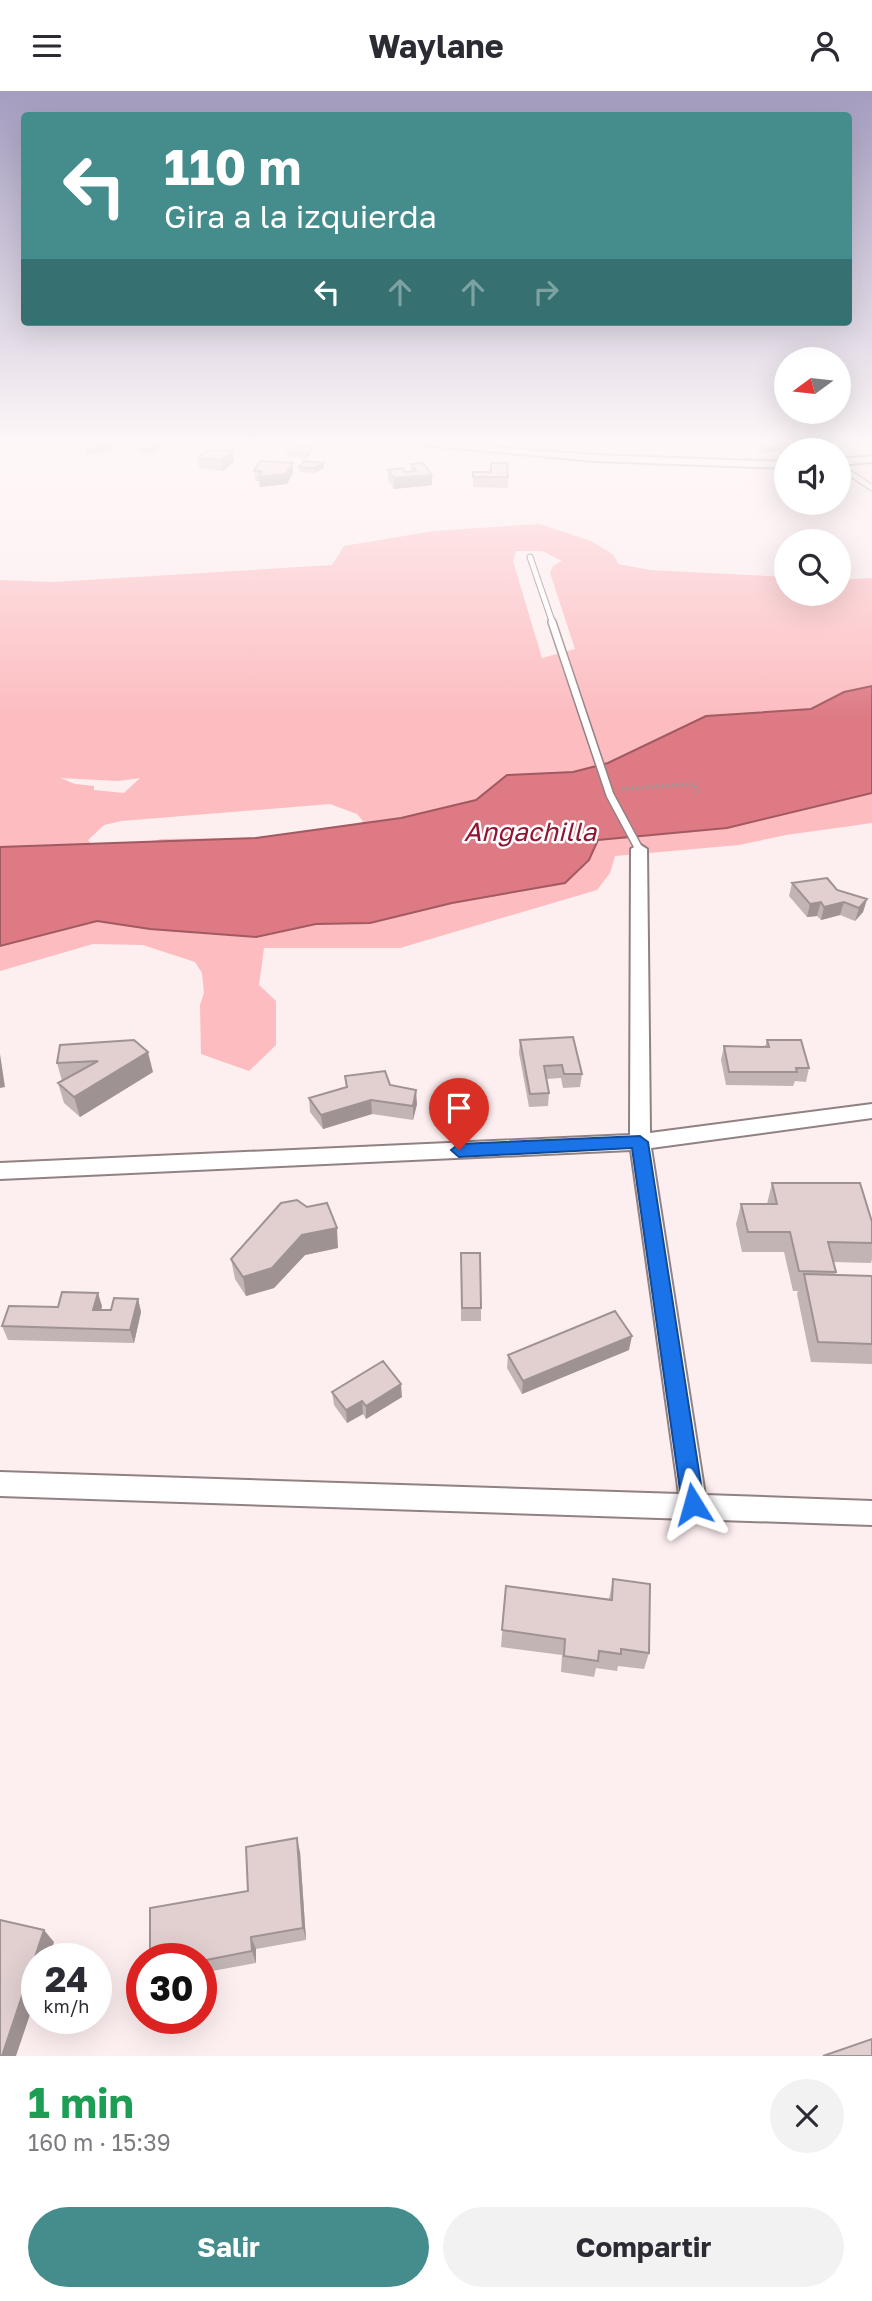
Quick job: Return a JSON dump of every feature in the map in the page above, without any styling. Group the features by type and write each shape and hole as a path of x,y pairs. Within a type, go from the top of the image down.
{"street":[{"path":"639,849 640,1142 693,1504"},
{"path":"0,1171 640,1142 872,1111"},
{"path":"0,1484 693,1504 872,1513"}],"lane":[{"path":"530,557 608,790 639,849"}],"path":[{"path":"608,790 694,784 698,794"}],"shaded area":[{"path":"412,535 572,535 591,541 614,555 618,564 650,570 774,576 774,606 851,606 851,579 872,578 872,823 786,835 739,845 615,856 610,873 597,890 400,948 264,948 259,985 276,1001 276,1045 249,1071 201,1054 200,1005 204,993 202,973 195,962 143,945 93,944 0,971 0,580 54,582 332,565 344,546","holes":["516,551 542,551 562,561 553,566 550,573 575,649 542,658 513,561","60,778 118,781 140,778 124,793 94,790 94,786 75,784","330,804 357,814 363,821 356,828 260,838 162,839 116,848 91,844 88,840 104,825 121,821"]}],"water":[{"name":"Angachilla","path":"872,686 872,793 727,828 598,840 589,860 565,883 452,903 370,923 316,924 256,937 150,929 97,921 0,946 0,847 256,838 401,818 476,800 507,775 573,772 608,763 706,716 811,709 844,692"}],"building":[{"path":"827,878 837,890 867,899 859,908 844,902 824,907 821,902 810,904 792,883"},
{"path":"573,1037 582,1074 564,1074 562,1065 544,1066 549,1093 530,1094 520,1040"},
{"path":"134,1040 148,1052 74,1097 58,1083 98,1061 57,1063 60,1045"},
{"path":"767,1040 801,1040 809,1068 796,1068 797,1072 729,1072 724,1046 769,1047"},
{"path":"385,1071 390,1085 416,1090 413,1106 371,1100 321,1115 309,1098 347,1087 345,1076"},
{"path":"772,1183 860,1183 872,1222 872,1243 828,1242 836,1272 799,1271 790,1232 748,1232 741,1204 777,1204"},
{"path":"297,1200 307,1207 327,1203 337,1228 302,1235 272,1268 243,1277 231,1259 281,1203"},
{"path":"461,1253 480,1253 481,1308 462,1308"},
{"path":"804,1274 872,1276 872,1344 818,1342"},
{"path":"62,1292 98,1293 93,1310 111,1310 114,1298 138,1299 130,1330 2,1326 9,1306 58,1307"},
{"path":"615,1311 632,1336 523,1381 508,1355"},
{"path":"383,1361 401,1384 366,1406 362,1401 346,1410 332,1392"},
{"path":"613,1579 650,1584 649,1653 621,1649 621,1654 599,1651 598,1661 564,1656 565,1639 502,1630 506,1586 612,1600"},
{"path":"297,1838 303,1928 251,1937 252,1951 217,1958 217,1943 150,1943 150,1908 248,1891 246,1847"},
{"path":"0,1920 44,1930 40,1943 21,1943 21,1999 0,2056"},
{"path":"872,2039 872,2056 823,2056"}],"route":[{"path":"459,1150 640,1142 693,1504"}]}
